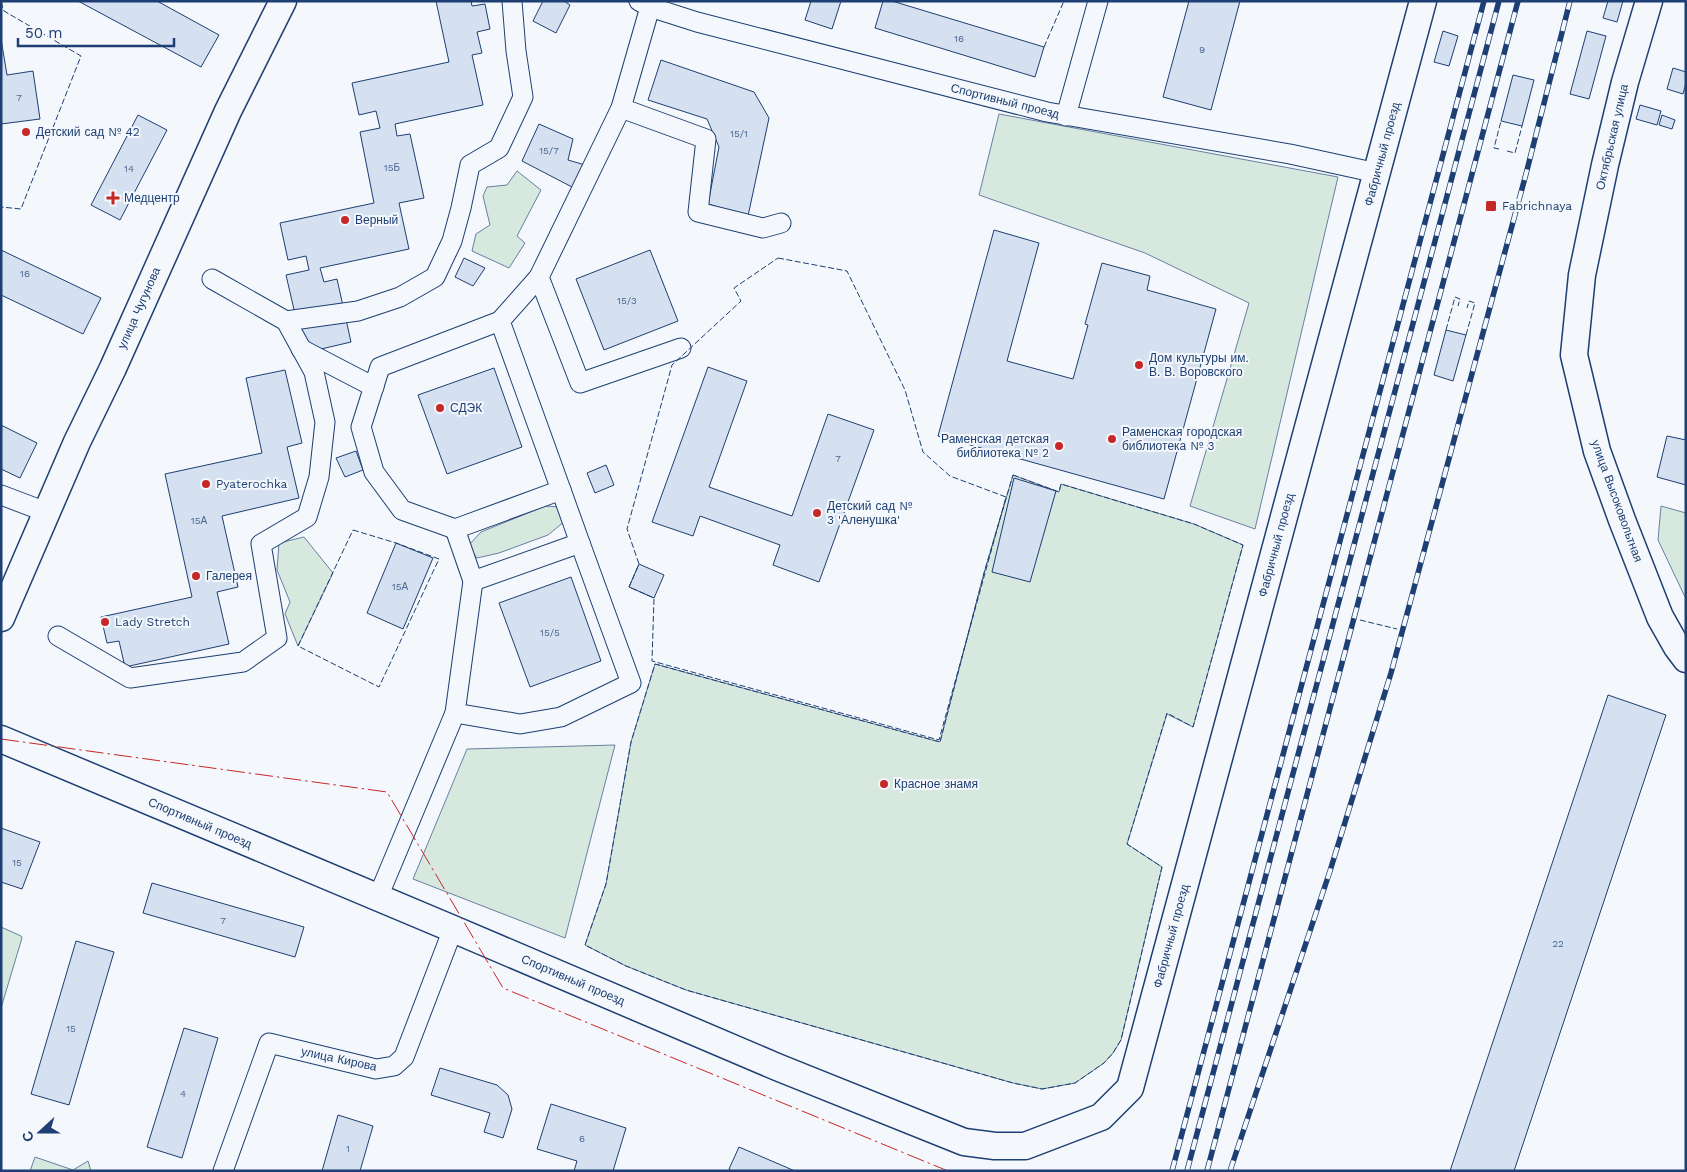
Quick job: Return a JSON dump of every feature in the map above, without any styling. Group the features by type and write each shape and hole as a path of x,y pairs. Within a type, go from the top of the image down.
{"main road":[{"name":"улица Чугунова","path":"1,618 46,512 228,111 283,1"},
{"name":"Фабричный проезд","path":"1130,1088 1423,1"},
{"name":"Октябрьская улица","path":"1582,275 1625,82 1649,1"},
{"name":"улица Высоковольтная","path":"1582,275 1574,355 1597,451 1660,617 1686,659"},
{"name":"Спортивный проезд","path":"6,744 378,897 778,1068 964,1142 995,1146 1025,1146 1101,1117 1130,1088"}],"street":[{"path":"286,321 358,311 400,297 435,277 452,241 470,165 499,148 523,97 516,51 512,1"},
{"path":"1066,116 1098,1"},
{"path":"561,490 454,529 402,510 374,472 361,427 380,367 500,321 539,277 621,108 644,4"},
{"name":"Спортивный проезд","path":"644,4 697,22 1066,116 1290,154 1377,173"},
{"path":"621,108 706,139 698,212 763,228 781,223"},
{"path":"539,277 580,383 681,348"},
{"path":"58,636 130,678 243,662 277,638 261,544 307,517 319,476 325,422 314,372 286,321 212,279"},
{"path":"455,713 520,724 561,717 630,683 500,321"},
{"path":"301,349 374,387"},
{"path":"1,496 46,512"},
{"path":"378,897 455,713 472,581 454,529"},
{"path":"472,581 580,543"},
{"name":"улица Кирова","path":"223,1171 269,1043 376,1069 394,1066 404,1057 453,929"}],"shaded area":[{"path":"999,114 1338,177 1255,529 1190,506 1249,303 1145,253 979,195"},
{"path":"517,171 541,190 517,236 525,243 509,268 472,251 476,234 490,225 483,196 487,187 507,185"},
{"name":"Красное знамя","path":"1013,475 1059,492 1061,484 1194,524 1243,545 1193,727 1167,714 1127,844 1162,867 1121,1040 1104,1063 1075,1083 1042,1089 1013,1083 686,990 626,966 585,945 606,884 631,742 655,664 940,742 984,573"},
{"path":"545,506 560,507 565,521 548,535 499,553 477,558 468,546 481,532"},
{"path":"1661,506 1686,513 1686,599 1658,540"},
{"path":"304,537 333,573 298,646 285,614 290,602 277,570 279,543"},
{"path":"615,745 565,938 413,879 467,749"},
{"path":"1,927 22,938 1,1008"},
{"path":"35,1157 73,1170 88,1161 91,1171 30,1171"}],"building":[{"path":"78,1 157,1 219,35 201,67"},
{"path":"436,1 471,1 472,6 485,4 490,29 477,32 482,53 472,55 483,105 395,124 397,136 410,134 424,198 399,203 409,249 320,268 324,282 337,279 351,342 304,353 286,275 309,270 306,256 288,260 280,223 374,203 360,132 380,128 376,111 359,115 352,83 449,62"},
{"path":"543,1 564,1 570,5 556,33 533,21"},
{"path":"811,1 841,1 832,29 805,20"},
{"path":"883,1 892,1 1044,47 1035,77 875,28"},
{"path":"1189,1 1240,1 1211,110 1163,97"},
{"path":"1608,1 1623,1 1617,22 1603,18"},
{"path":"1443,31 1458,36 1449,66 1434,62"},
{"path":"1587,31 1606,36 1589,99 1570,94"},
{"path":"1,39 7,75 33,71 40,119 1,124"},
{"path":"661,60 754,92 769,118 748,216 708,204 719,147 707,119 648,100"},
{"path":"1673,68 1686,72 1683,94 1667,89"},
{"path":"1513,75 1534,80 1522,126 1501,121"},
{"path":"1640,105 1661,111 1657,125 1636,119"},
{"path":"138,115 167,130 120,220 91,205"},
{"path":"1662,115 1675,120 1672,129 1659,125"},
{"path":"539,124 573,139 568,160 585,165 572,187 522,161"},
{"name":"Дом культуры им. В. В. Воровского","path":"994,230 1039,243 1007,361 1073,379 1088,325 1085,324 1102,263 1150,276 1147,290 1216,309 1164,499 938,436"},
{"path":"1,250 101,298 83,334 1,295"},
{"path":"650,250 678,321 604,350 576,279"},
{"path":"464,258 485,268 473,286 455,277"},
{"path":"1446,330 1466,335 1453,381 1434,375"},
{"path":"708,367 747,381 709,487 792,516 828,414 874,430 819,582 773,565 780,545 700,516 693,536 652,522"},
{"path":"494,368 522,447 447,474 418,395"},
{"path":"285,370 302,443 287,447 299,498 222,516 238,587 217,592 229,644 125,667 119,641 107,643 101,617 192,597 165,474 262,453 246,378"},
{"path":"1,425 37,443 20,478 1,469"},
{"path":"1667,436 1686,440 1686,485 1657,477"},
{"path":"356,451 363,470 345,477 336,458"},
{"path":"606,465 614,485 595,493 587,473"},
{"path":"1014,478 1056,491 1030,582 992,572"},
{"path":"396,543 433,558 403,629 367,613"},
{"path":"639,564 664,575 654,598 629,587"},
{"path":"571,577 601,661 530,687 499,603"},
{"path":"1608,695 1666,715 1514,1171 1450,1171"},
{"path":"1,828 40,842 22,889 1,882"},
{"path":"152,883 304,927 295,957 143,913"},
{"path":"76,941 114,952 69,1105 31,1094"},
{"path":"184,1028 218,1038 182,1158 147,1147"},
{"path":"440,1068 497,1085 508,1095 512,1109 503,1138 484,1132 490,1113 431,1095"},
{"path":"551,1104 626,1128 613,1171 574,1171 577,1161 537,1149"},
{"path":"338,1115 373,1126 360,1171 322,1171"},
{"path":"739,1147 795,1171 732,1171 729,1169"}],"railway":[{"path":"1172,1171 1484,1"},
{"path":"1187,1171 1499,1"},
{"path":"1207,1171 1518,1"},
{"path":"1230,1171 1330,871 1391,673 1526,174 1570,1"}],"fence":[{"path":"1044,47 1064,1"},
{"path":"1,2 4,11 81,56 21,209 1,207"},
{"path":"1499,149 1494,148 1501,121"},
{"path":"1507,151 1515,153 1522,126"},
{"path":"778,258 847,271 905,390 923,452 950,476 1006,497 939,740 652,661 654,598 629,587 639,564 627,529 672,365 741,301 734,288 778,258"},
{"path":"1446,330 1455,297 1460,299 1458,306"},
{"path":"1466,335 1475,303 1469,301 1467,308"},
{"path":"1013,475 1059,492 1061,484 1194,524 1243,545 1193,727 1167,713 1127,844 1162,867 1121,1040 1104,1063 1075,1083 1042,1089 1013,1083 686,990 626,966 585,945 606,884 631,742 655,664 940,742 984,573 1013,475"},
{"path":"353,530 439,559 379,687 298,646 353,530"},
{"path":"1360,620 1397,629"}],"power":[{"path":"1,739 387,792 503,988 948,1171"}],"place":[{"name":"Детский сад № 42","path":"26,132"},
{"name":"Медцентр","path":"113,198"},
{"name":"Fabrichnaya","path":"1491,206"},
{"name":"Верный","path":"345,220"},
{"name":"Дом культуры им. В. В. Воровского","path":"1139,365"},
{"name":"СДЭК","path":"440,408"},
{"name":"Раменская городская библиотека № 3","path":"1112,439"},
{"name":"Раменская детская библиотека № 2","path":"1059,446"},
{"name":"Pyaterochka","path":"206,484"},
{"name":"Детский сад № 3 'Аленушка'","path":"817,513"},
{"name":"Галерея","path":"196,576"},
{"name":"Lady Stretch","path":"105,622"},
{"name":"Красное знамя","path":"884,784"}]}
